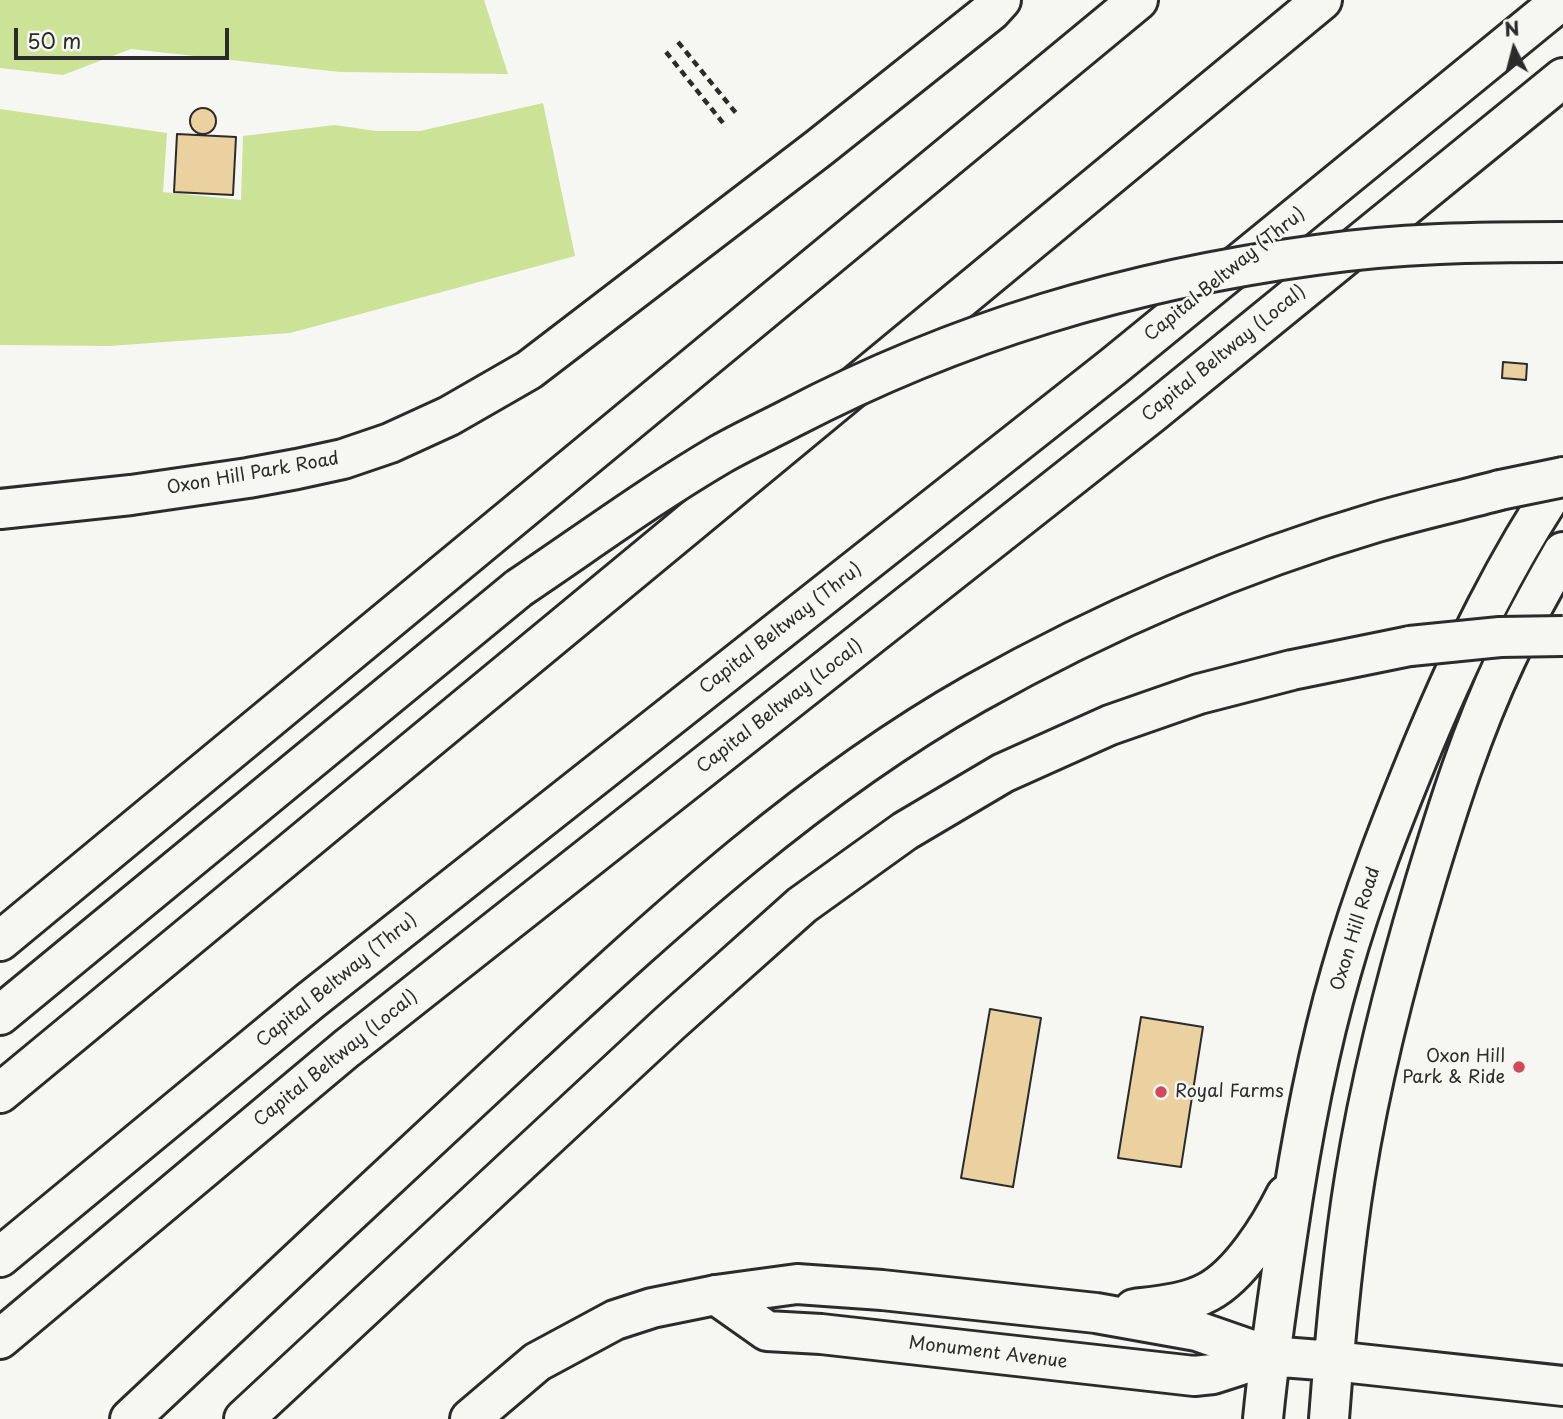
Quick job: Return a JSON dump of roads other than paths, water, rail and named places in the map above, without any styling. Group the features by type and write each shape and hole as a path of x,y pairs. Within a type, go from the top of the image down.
{"main road":[{"name":"Oxon Hill Park Road","path":"0,509 131,495 248,478 343,459 390,443 449,416 529,370 820,148 991,11 1001,0"},
{"path":"0,941 1138,0"},
{"path":"0,1093 1322,0"},
{"name":"Capital Beltway (Thru)","path":"0,1257 310,1001 1114,366 1562,0"},
{"name":"Capital Beltway (Local)","path":"0,1339 346,1049 1152,413 1563,78"},
{"path":"0,1015 519,588 629,513 733,447 836,395 950,345 1062,307 1199,273 1318,254 1449,243 1563,242"},
{"path":"130,1419 628,955 760,841 868,762 972,695 1107,625 1240,569 1364,526 1500,490 1563,477"},
{"name":"Oxon Hill Road","path":"1263,1419 1269,1356 1297,1167 1312,1090 1340,974 1367,889 1397,808 1454,672 1489,600 1529,528 1563,477"},
{"path":"1329,1419 1341,1273 1355,1176 1398,976 1439,838 1473,738 1506,660 1563,552"},
{"path":"244,1419 670,1023 802,905 905,831 1003,774 1110,725 1199,694 1279,673 1410,646 1500,637 1563,636"},
{"path":"1096,1313 1158,1306 1210,1291 1243,1260 1273,1221 1297,1167"},
{"name":"Monument Avenue","path":"470,1419 537,1362 614,1320 652,1308 716,1295 797,1284 882,1290 1096,1313 1197,1331 1269,1356 1563,1386"},
{"name":"Monument Avenue","path":"716,1295 766,1331 834,1335 1194,1376 1213,1374 1269,1356"}],"place":[{"name":"Oxon Hill Park & Ride","path":"1519,1067"},
{"name":"Royal Farms","path":"1161,1092"}]}
